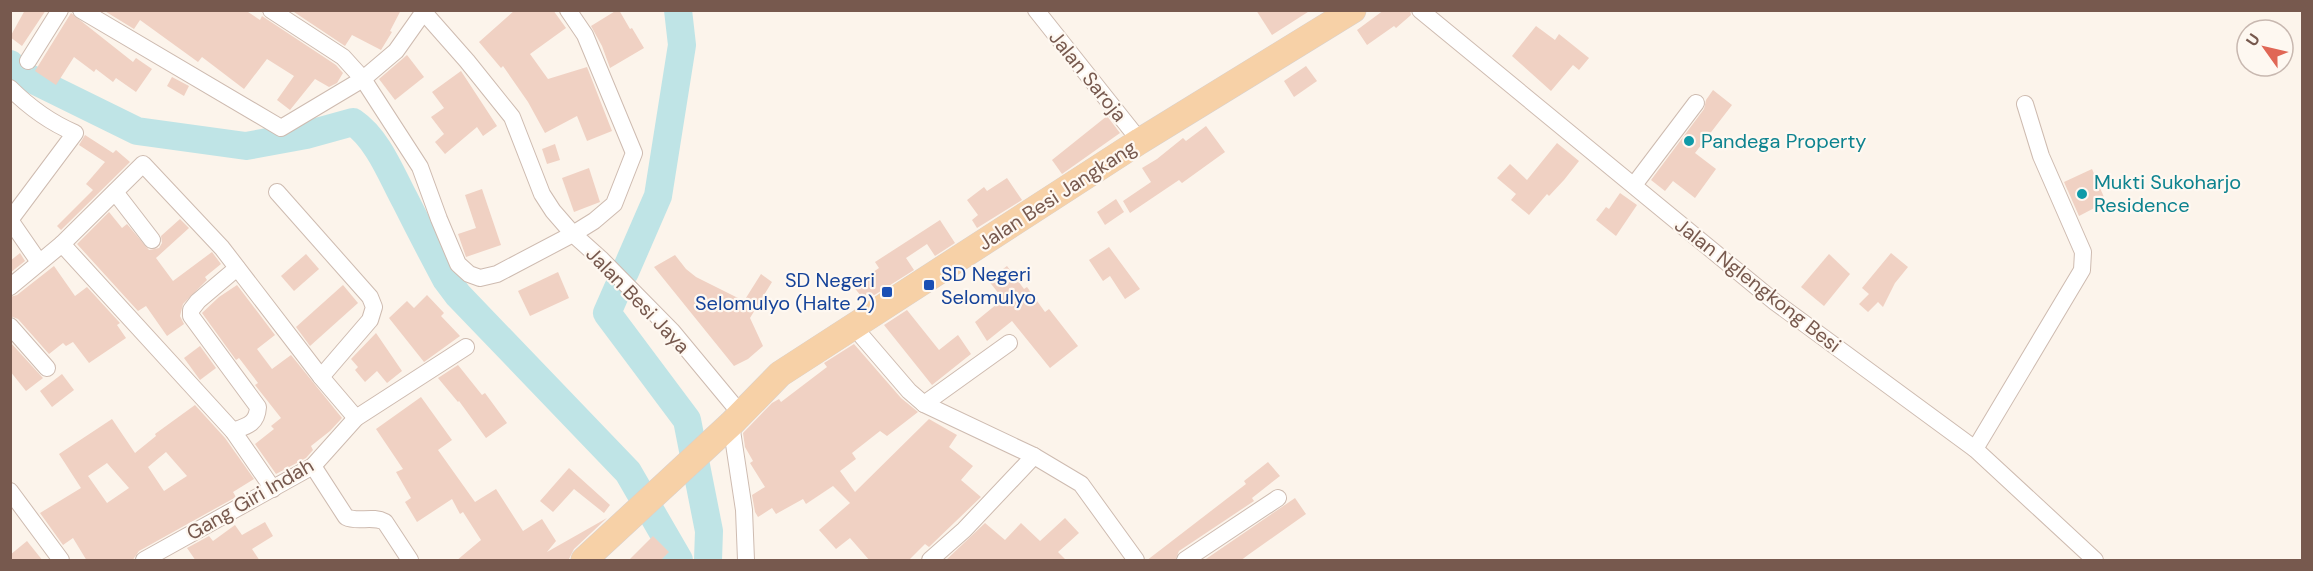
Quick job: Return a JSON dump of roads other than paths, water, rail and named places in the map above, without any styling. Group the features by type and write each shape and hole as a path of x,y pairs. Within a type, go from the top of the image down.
{"main road":[{"name":"Jalan Besi Jangkang","path":"584,561 780,374 1140,141 1353,10"}],"street":[{"path":"28,61 60,10"},
{"path":"81,10 281,128 363,79 396,51 424,11 512,117 542,195 573,234 594,221 614,204 634,153 575,13"},
{"name":"Jalan Besi Jaya","path":"271,10 343,57 363,79 420,167 458,264 469,274 480,278 496,274 573,234 672,331 735,419"},
{"name":"Jalan Saroja","path":"1036,10 1140,141"},
{"name":"Jalan Nglengkong Besi","path":"1420,10 1774,302 1974,449 2095,561"},
{"path":"10,88 24,103 51,123 75,133 10,220 39,262"},
{"path":"1634,185 1696,103"},
{"path":"1974,449 2082,270 2083,252 2041,156 2025,104"},
{"path":"10,287 62,244 143,164 222,248 321,377 356,418"},
{"path":"115,192 152,240"},
{"path":"277,192 370,297 374,307 370,320 321,377"},
{"path":"62,244 233,431 273,489"},
{"path":"233,431 253,423 257,417 258,407 191,316 191,310 198,301 237,268"},
{"path":"10,326 47,368"},
{"path":"854,327 909,391 924,404 1034,456 1081,484 1136,561"},
{"path":"924,404 1009,343"},
{"name":"Gang Giri Indah","path":"144,561 313,466 356,418 466,347"},
{"path":"735,419 744,510 746,561"},
{"path":"930,561 964,530 1034,456"},
{"path":"313,466 346,517 351,520 378,518 385,522 410,561"},
{"path":"10,491 61,561"},
{"path":"1185,561 1278,498"}],"waterway":[{"path":"625,272 658,196 682,45 678,10"},
{"path":"10,64 17,72 137,131 246,146 306,135 353,122 377,147 446,279 458,295 628,472 679,560"},
{"path":"618,288 607,313 687,420 709,531 708,560"}],"place":[{"name":"Pandega Property","path":"1689,141"},
{"name":"Mukti Sukoharjo Residence","path":"2082,194"},
{"name":"SD Negeri Selomulyo","path":"929,285"},
{"name":"SD Negeri Selomulyo (Halte 2)","path":"887,292"}]}
